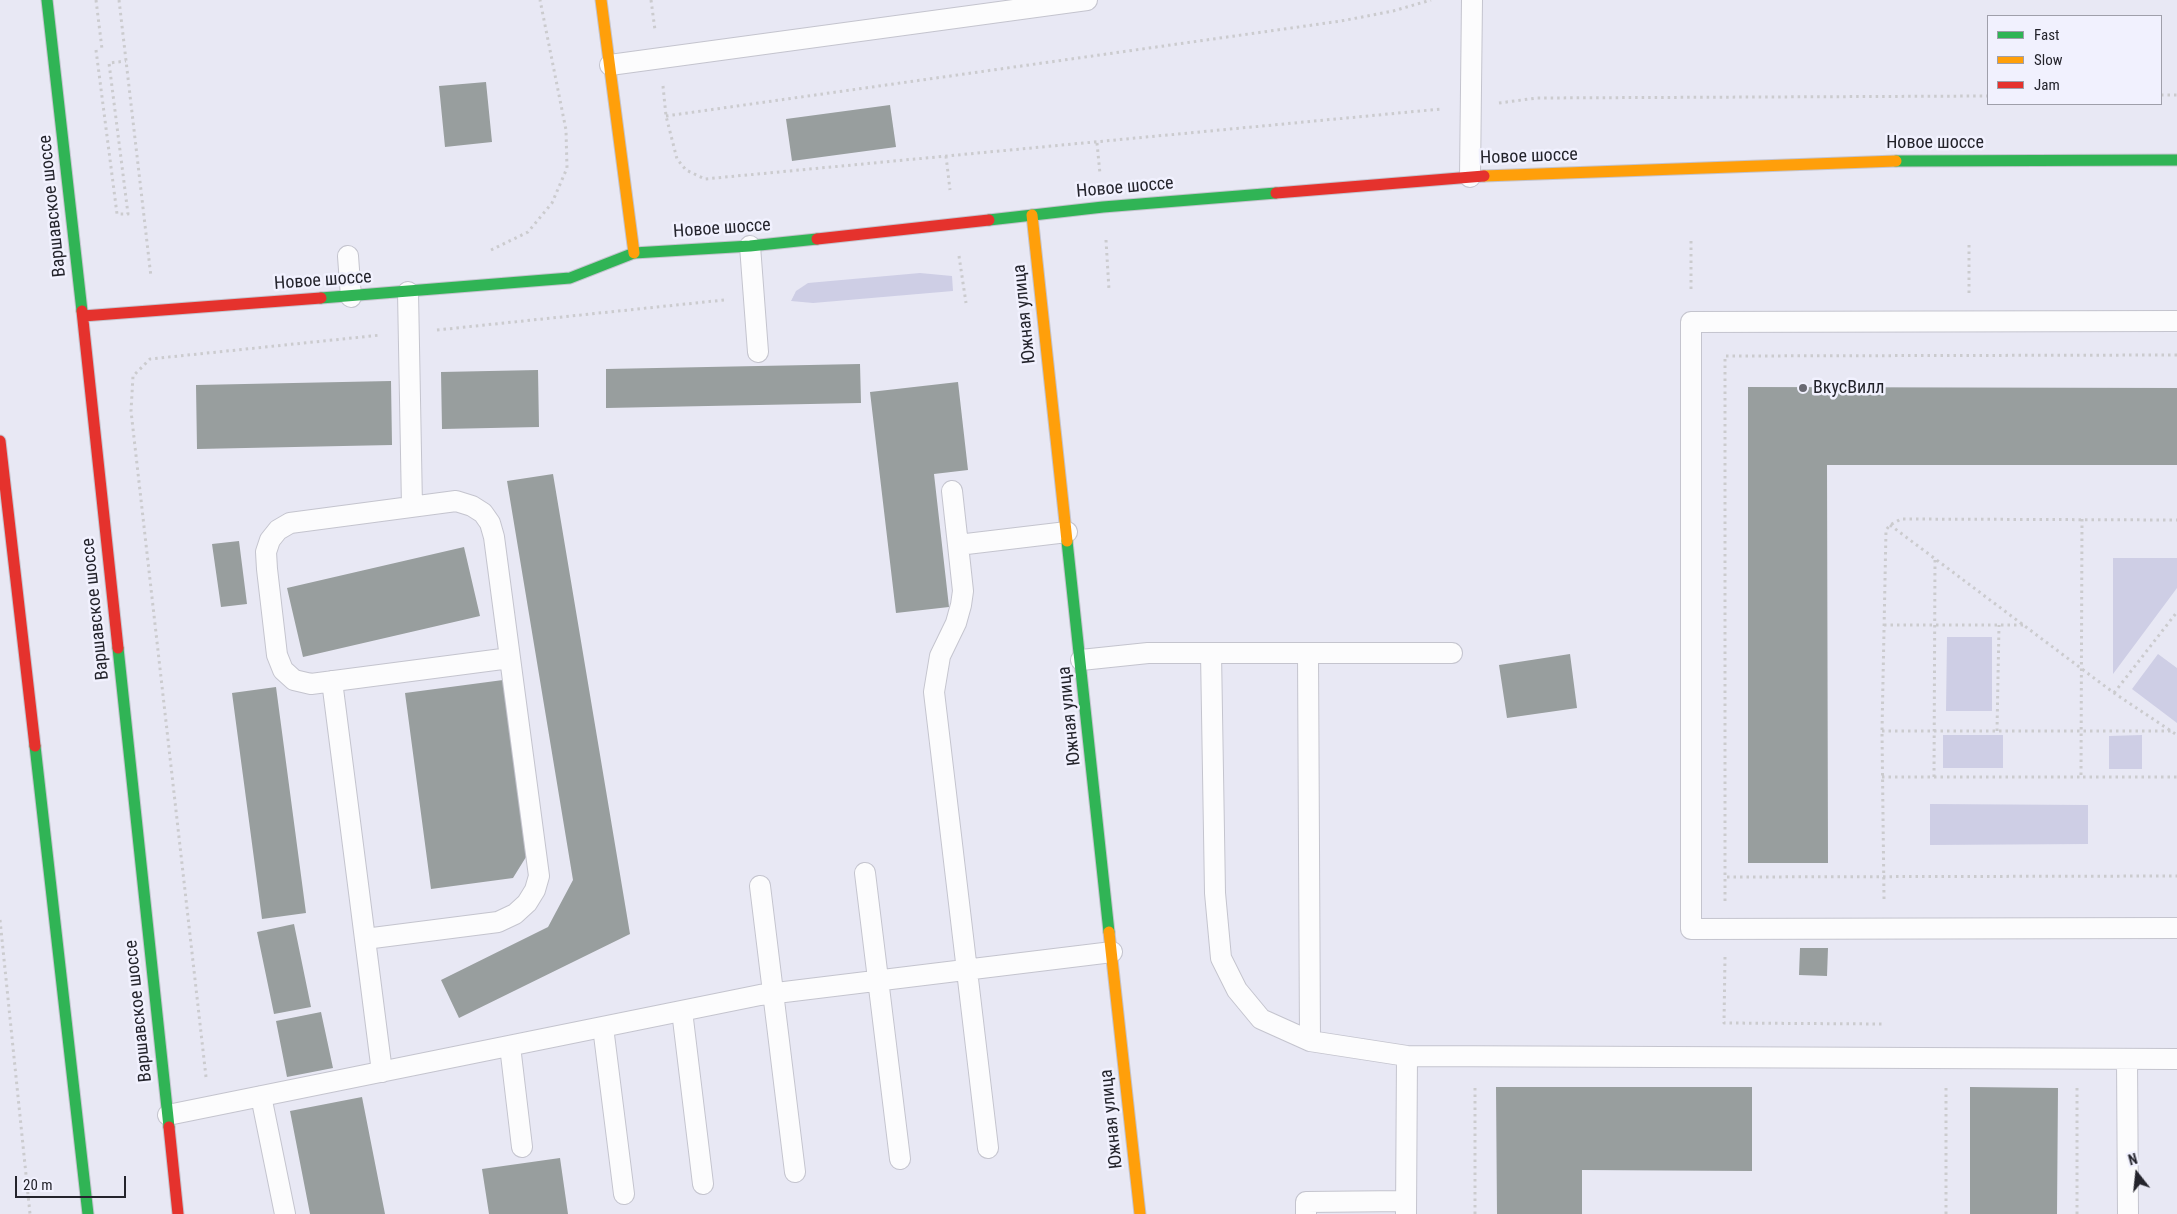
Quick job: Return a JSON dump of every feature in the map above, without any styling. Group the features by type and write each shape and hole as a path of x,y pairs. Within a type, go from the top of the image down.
{"street":[{"name":"Варшавское шоссе","path":"47,0 83,316 178,1214"},
{"path":"601,0 634,253"},
{"name":"Новое шоссе","path":"83,316 351,297 570,278 634,253 750,246 1032,215 1470,177 1853,161 2177,160"},
{"name":"Южная улица","path":"1032,215 1140,1214"},
{"path":"0,441 88,1214"}],"lane":[{"path":"610,65 1087,0"},
{"path":"1470,177 1472,0"},
{"path":"750,246 758,352"},
{"path":"348,256 351,297"},
{"path":"408,292 412,507"},
{"path":"2177,321 1691,322 1691,929 2177,928"},
{"path":"952,491 963,591 956,623 940,656 934,692 988,1148"},
{"path":"365,939 498,922 515,914 535,890 539,876 494,537 490,523 483,514 472,506 456,502 290,523 278,530 270,540 266,552 267,569 277,655 283,670 294,680 311,684 332,682 510,658"},
{"path":"958,545 1067,532"},
{"path":"1211,652 1216,893 1221,958 1237,990 1261,1019 1310,1041 1407,1056 2177,1059"},
{"path":"1081,660 1148,653 1452,653"},
{"path":"1308,653 1310,1041"},
{"path":"332,682 382,1072"},
{"path":"865,873 900,1159"},
{"path":"760,886 795,1172"},
{"path":"168,1115 773,994 1112,952"},
{"path":"682,1012 703,1184"},
{"path":"603,1027 624,1194"},
{"path":"510,1046 522,1147"},
{"path":"1306,1214 1306,1202 1406,1208 1407,1056"},
{"path":"2127,1059 2128,1214"},
{"path":"261,1096 285,1214"}],"path":[{"path":"96,0 102,49"},
{"path":"119,0 152,286"},
{"path":"488,251 528,232 552,203 566,168 566,130 540,0"},
{"path":"651,0 666,116 677,159 686,170 705,179 1538,98 1987,96"},
{"path":"666,116 1341,21 1393,11 1432,0"},
{"path":"96,50 118,214 128,214 109,63 126,61"},
{"path":"2162,95 2177,95"},
{"path":"1691,242 1691,322"},
{"path":"1969,245 1969,322"},
{"path":"1882,1024 1724,1023 1725,356 2177,355"},
{"path":"1884,929 1882,731 1884,536 1890,524 1901,519 2177,520"},
{"path":"2081,777 2082,520"},
{"path":"1890,524 2114,693 2177,735"},
{"path":"1934,777 1936,558"},
{"path":"2114,693 2177,612"},
{"path":"1884,625 2024,625"},
{"path":"1997,731 1999,625"},
{"path":"1882,731 2171,731"},
{"path":"1882,777 2177,777"},
{"path":"1725,876 2177,876"},
{"path":"0,920 30,1214"},
{"path":"1475,1214 1476,1076"},
{"path":"2077,1078 2077,1214"},
{"path":"1946,1083 1946,1214"}],"shaded area":[{"path":"920,273 952,276 953,291 813,303 791,301 796,291 808,283"},
{"path":"2113,558 2177,558 2177,588 2113,674"},
{"path":"1947,637 1992,637 1992,711 1946,711"},
{"path":"2158,654 2177,668 2177,723 2132,689"},
{"path":"1943,735 2003,735 2003,768 1943,768"},
{"path":"2142,735 2142,769 2109,769 2109,736"},
{"path":"1930,804 2088,805 2088,844 1930,845"}],"building":[{"path":"486,82 492,142 445,147 439,86"},
{"path":"890,105 896,147 792,161 786,119"},
{"path":"860,364 861,403 606,408 606,369"},
{"path":"538,370 539,427 442,429 441,372"},
{"path":"391,381 392,445 197,449 196,385"},
{"path":"958,382 968,470 934,474 949,607 896,613 870,392"},
{"path":"1748,387 2177,388 2177,465 1827,465 1828,863 1748,863"},
{"path":"553,474 630,934 459,1018 441,980 548,927 573,880 507,481"},
{"path":"239,541 247,604 221,607 212,544"},
{"path":"464,547 480,616 303,657 287,588"},
{"path":"1570,654 1577,708 1507,718 1499,665"},
{"path":"503,680 526,857 513,878 431,889 405,693"},
{"path":"276,687 306,913 262,919 232,693"},
{"path":"294,924 311,1007 274,1014 257,932"},
{"path":"1800,948 1828,948 1827,976 1799,975"},
{"path":"321,1012 333,1068 287,1077 276,1021"},
{"path":"1496,1087 1752,1087 1752,1171 1582,1170 1582,1214 1497,1214"},
{"path":"1970,1087 2058,1088 2057,1214 1970,1214"},
{"path":"362,1097 385,1214 310,1214 290,1111"},
{"path":"560,1158 568,1214 489,1214 482,1169"}],"traffic: fast":[{"path":"47,0 82,311"},
{"path":"1896,161 2177,160"},
{"path":"989,220 1103,207 1276,193"},
{"path":"321,298 570,278 634,253 750,246 817,239"},
{"path":"1067,541 1109,932"},
{"path":"118,648 169,1127"},
{"path":"35,746 88,1214"}],"traffic: slow":[{"path":"601,0 634,253"},
{"path":"1484,176 1896,161"},
{"path":"1032,215 1067,541"},
{"path":"1109,932 1140,1214"}],"traffic: jam":[{"path":"1276,193 1484,176"},
{"path":"817,239 989,220"},
{"path":"83,316 321,298"},
{"path":"82,311 118,648"},
{"path":"0,441 35,746"},
{"path":"169,1127 178,1214"}],"place":[{"name":"ВкусВилл","path":"1803,388"}]}
